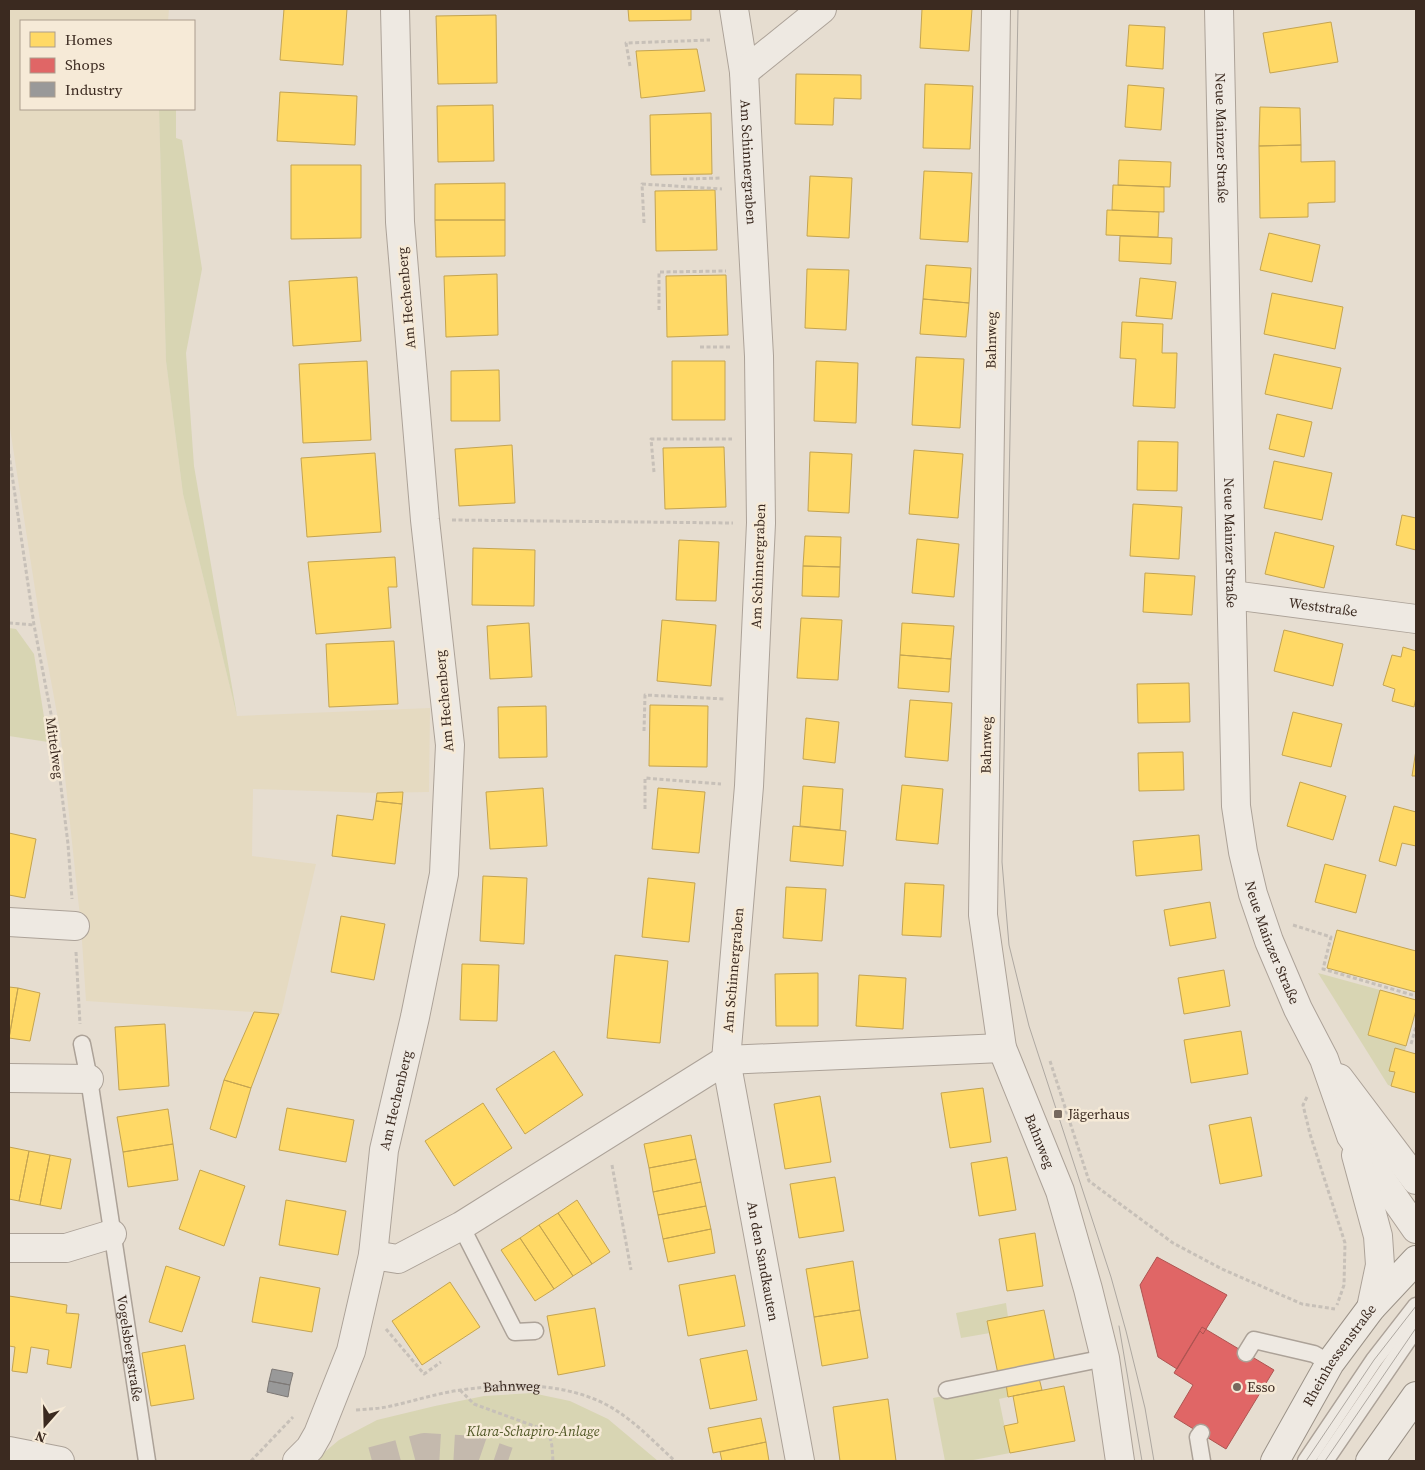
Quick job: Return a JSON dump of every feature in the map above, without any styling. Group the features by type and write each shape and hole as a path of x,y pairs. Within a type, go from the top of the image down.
{"street":[{"name":"Am Hechenberg","path":"297,1461 310,1448 318,1434 314,1413 351,1351 373,1255 384,1150 415,1017 444,874 450,745 425,520 400,222 395,9"},
{"name":"Am Schinnergraben","path":"726,1060 748,786 761,523 759,356 744,72 734,9"},
{"path":"744,72 822,9"},
{"name":"Bahnweg","path":"996,9 983,915 1002,1048 1060,1191 1088,1289 1105,1358 1120,1461"},
{"name":"Neue Mainzer Straße","path":"1219,9 1236,806 1243,852 1253,894 1269,941 1298,1009 1324,1059 1351,1136 1416,1229"},
{"name":"Weststraße","path":"1232,595 1416,619"},
{"path":"9,922 75,926"},
{"path":"373,1255 398,1259 461,1226 726,1060 1002,1048"},
{"name":"Neue Mainzer Straße","path":"1324,1059 1416,1180"},
{"name":"An den Sandkauten","path":"726,1060 800,1461"},
{"path":"9,1078 89,1079"},
{"path":"1351,1136 1378,1236 1380,1265 1371,1308"},
{"path":"9,1248 66,1248 112,1234"},
{"name":"Rheinhessenstraße","path":"1276,1461 1330,1363 1371,1308 1416,1260"},
{"path":"1370,1461 1416,1396"},
{"path":"9,1451 60,1461"}],"lane":[{"name":"Vogelsbergstraße","path":"82,1044 89,1079 147,1461"},
{"path":"461,1226 515,1332 535,1332"},
{"path":"1306,1461 1374,1360 1416,1306"},
{"path":"1324,1461 1416,1328"},
{"path":"1246,1353 1254,1340 1314,1354 1330,1363"},
{"path":"947,1390 1105,1358"},
{"path":"1201,1433 1198,1437 1202,1461"}],"path":[{"path":"630,66 626,43 738,39"},
{"path":"683,179 750,185"},
{"path":"644,222 642,184 750,185"},
{"path":"659,310 658,272 754,271"},
{"path":"654,472 651,439 760,439"},
{"name":"Mittelweg","path":"9,454 34,625 54,730 68,844 82,1044"},
{"path":"425,520 761,523"},
{"path":"9,623 34,625"},
{"path":"644,731 645,694 753,701"},
{"path":"645,809 645,778 748,786"},
{"path":"1289,923 1331,937 1323,969 1416,996"},
{"path":"1411,1044 1416,1027"},
{"path":"1050,1061 1089,1181 1173,1244 1214,1265 1302,1304 1335,1309 1344,1285 1346,1244 1310,1134 1303,1105"},
{"path":"607,1135 631,1270"},
{"path":"382,1325 424,1374 441,1362"},
{"name":"Bahnweg","path":"314,1413 345,1412 388,1407 460,1390 516,1385 548,1388 577,1392 608,1406 638,1428 675,1461"},
{"path":"460,1390 474,1404 545,1430 549,1434 553,1461"},
{"path":"251,1461 294,1417 314,1413"}],"shaded area":[{"path":"9,9 169,9 168,20 20,20 20,110 159,110 166,361 183,494 237,716 430,708 429,792 377,793 253,789 252,856 316,864 281,1014 86,1001 81,926 60,730 40,621 9,422"}],"green space":[{"path":"159,110 176,110 176,138 182,140 202,269 186,353 194,466 237,716 183,494 166,361"},
{"path":"9,628 16,629 34,654 48,742 9,736"},
{"path":"1318,973 1380,990 1368,1035 1406,1046 1405,1051 1395,1049 1389,1070 1395,1072 1391,1086 1388,1085"},
{"path":"1006,1303 1008,1317 990,1333 961,1338 956,1313"},
{"path":"1006,1384 1008,1397 999,1399 1010,1453 968,1461 945,1461 933,1398"},
{"name":"Klara-Schapiro-Anlage","path":"532,1393 570,1401 608,1419 658,1461 314,1461 339,1440 377,1420 484,1396"}],"building: Homes":[{"path":"284,9 347,9 343,65 280,60"},
{"path":"628,9 691,9 691,20 629,21"},
{"path":"922,9 972,9 969,51 920,48"},
{"path":"496,15 497,83 438,84 436,16"},
{"path":"1331,22 1338,62 1270,73 1263,33"},
{"path":"1129,25 1165,27 1163,69 1126,66"},
{"path":"697,49 705,91 641,98 636,51"},
{"path":"796,74 861,75 861,99 834,98 833,125 795,124"},
{"path":"925,84 973,86 970,149 923,148"},
{"path":"1128,85 1164,88 1161,130 1125,127"},
{"path":"280,92 357,96 355,145 277,141"},
{"path":"493,105 494,161 438,162 437,106"},
{"path":"1260,107 1300,108 1301,145 1259,146"},
{"path":"711,113 712,174 651,175 650,115"},
{"path":"1301,145 1301,162 1335,161 1335,202 1308,203 1308,217 1260,218 1259,146"},
{"path":"1119,160 1171,162 1170,187 1118,185"},
{"path":"291,165 361,165 361,238 291,239"},
{"path":"924,171 972,173 968,242 920,239"},
{"path":"810,176 852,178 849,238 807,236"},
{"path":"505,183 505,220 435,220 435,184"},
{"path":"1113,185 1164,187 1164,212 1112,210"},
{"path":"715,190 717,250 656,251 655,191"},
{"path":"1107,210 1159,212 1158,237 1106,235"},
{"path":"435,220 505,220 505,256 436,257"},
{"path":"1269,233 1320,245 1312,282 1260,270"},
{"path":"1120,236 1172,238 1171,264 1119,261"},
{"path":"926,265 971,268 969,303 923,299"},
{"path":"807,269 849,270 846,330 805,328"},
{"path":"497,274 498,335 446,337 444,276"},
{"path":"726,275 728,335 667,337 666,276"},
{"path":"357,277 361,341 293,346 289,281"},
{"path":"1140,278 1176,282 1172,319 1136,316"},
{"path":"1272,293 1343,307 1335,349 1264,334"},
{"path":"923,299 969,303 966,337 920,334"},
{"path":"1122,322 1163,324 1162,353 1177,353 1175,408 1133,406 1136,359 1120,358"},
{"path":"1274,354 1341,368 1332,409 1265,394"},
{"path":"916,357 964,359 960,428 912,425"},
{"path":"367,361 371,440 303,443 299,364"},
{"path":"672,361 725,361 725,420 672,420"},
{"path":"816,361 858,363 856,423 814,421"},
{"path":"499,370 500,421 451,421 451,371"},
{"path":"1277,414 1312,422 1304,457 1269,449"},
{"path":"1138,441 1178,442 1177,491 1137,490"},
{"path":"512,445 515,503 459,506 455,449"},
{"path":"724,447 726,507 665,509 663,448"},
{"path":"914,450 963,454 958,518 909,514"},
{"path":"810,452 852,454 849,513 808,511"},
{"path":"375,453 381,532 307,537 301,458"},
{"path":"1274,461 1332,473 1322,520 1264,508"},
{"path":"1133,504 1182,507 1179,559 1130,556"},
{"path":"1402,515 1416,518 1416,550 1396,545"},
{"path":"1275,532 1334,546 1324,588 1265,574"},
{"path":"805,536 841,537 840,567 803,566"},
{"path":"917,539 959,544 954,597 912,593"},
{"path":"679,540 719,542 716,601 676,600"},
{"path":"473,548 535,550 534,606 472,605"},
{"path":"395,557 397,587 388,587 391,628 316,634 308,562"},
{"path":"803,566 840,567 839,597 802,596"},
{"path":"1145,573 1195,576 1192,615 1143,612"},
{"path":"801,618 842,620 838,680 797,678"},
{"path":"662,620 716,625 711,686 657,681"},
{"path":"529,623 532,677 490,679 487,626"},
{"path":"902,623 954,626 951,659 900,655"},
{"path":"1284,630 1343,644 1333,686 1274,671"},
{"path":"394,641 398,704 329,707 326,644"},
{"path":"1403,647 1416,651 1416,697 1414,707 1392,701 1395,689 1383,685 1392,655 1401,657"},
{"path":"900,655 951,659 949,692 898,688"},
{"path":"1189,683 1190,722 1138,723 1137,684"},
{"path":"910,700 952,703 948,761 905,757"},
{"path":"650,705 708,706 707,767 649,766"},
{"path":"546,706 547,757 499,758 498,707"},
{"path":"1293,712 1342,724 1331,767 1282,755"},
{"path":"806,718 839,722 835,763 803,759"},
{"path":"1416,750 1416,776 1412,776"},
{"path":"1183,752 1184,790 1139,791 1138,753"},
{"path":"1300,782 1346,796 1333,840 1287,826"},
{"path":"902,785 943,789 938,844 896,840"},
{"path":"803,786 843,789 840,830 800,826"},
{"path":"543,788 547,846 490,849 486,792"},
{"path":"658,788 705,792 699,853 652,849"},
{"path":"403,792 402,804 376,801 377,793"},
{"path":"376,801 402,804 395,864 332,856 337,815 373,820"},
{"path":"1394,806 1416,812 1416,846 1402,843 1396,866 1379,861"},
{"path":"793,826 846,831 843,866 790,861"},
{"path":"9,833 36,839 25,898 9,895"},
{"path":"1199,835 1202,870 1136,876 1133,841"},
{"path":"1325,864 1366,875 1356,913 1315,902"},
{"path":"483,876 527,878 524,944 480,941"},
{"path":"648,878 695,883 689,942 642,937"},
{"path":"905,883 944,885 941,937 902,935"},
{"path":"786,887 826,889 822,941 783,938"},
{"path":"1210,902 1216,938 1170,946 1164,910"},
{"path":"341,916 385,924 374,980 331,972"},
{"path":"1337,930 1416,951 1416,992 1327,968"},
{"path":"615,955 668,961 660,1043 607,1038"},
{"path":"462,964 499,965 497,1021 460,1020"},
{"path":"1224,970 1230,1006 1184,1014 1178,978"},
{"path":"818,973 818,1026 776,1026 775,974"},
{"path":"859,975 906,978 903,1029 856,1026"},
{"path":"9,987 18,988 9,1038"},
{"path":"18,988 40,993 30,1041 9,1038"},
{"path":"1380,990 1416,1000 1416,1010 1406,1046 1368,1035"},
{"path":"254,1012 279,1014 251,1088 224,1080"},
{"path":"165,1024 169,1086 119,1090 115,1027"},
{"path":"1241,1031 1248,1074 1191,1083 1184,1040"},
{"path":"1395,1048 1416,1054 1416,1093 1391,1086 1395,1072 1389,1071"},
{"path":"554,1051 583,1095 525,1134 496,1089"},
{"path":"224,1080 251,1088 236,1138 210,1129"},
{"path":"983,1088 991,1142 950,1148 941,1093"},
{"path":"820,1096 831,1162 785,1169 774,1104"},
{"path":"483,1103 512,1148 454,1186 425,1141"},
{"path":"287,1108 354,1120 346,1162 279,1150"},
{"path":"168,1109 173,1144 123,1152 117,1117"},
{"path":"1251,1117 1262,1176 1220,1184 1209,1125"},
{"path":"691,1135 696,1159 649,1168 644,1144"},
{"path":"173,1144 178,1180 128,1187 123,1152"},
{"path":"9,1147 29,1151 19,1201 9,1199"},
{"path":"29,1151 50,1155 40,1205 19,1201"},
{"path":"50,1155 71,1159 61,1209 40,1205"},
{"path":"1007,1157 1016,1210 979,1216 971,1163"},
{"path":"696,1159 701,1182 653,1192 649,1168"},
{"path":"200,1170 245,1186 224,1246 179,1229"},
{"path":"835,1177 844,1231 799,1238 790,1184"},
{"path":"701,1182 706,1206 658,1215 653,1192"},
{"path":"286,1200 346,1211 338,1255 279,1245"},
{"path":"577,1200 610,1252 592,1264 558,1213"},
{"path":"706,1206 711,1229 663,1239 658,1215"},
{"path":"558,1213 592,1264 573,1276 539,1225"},
{"path":"539,1225 573,1276 554,1289 520,1238"},
{"path":"711,1229 715,1253 668,1262 663,1239"},
{"path":"1035,1233 1043,1286 1007,1291 999,1239"},
{"path":"520,1238 554,1289 535,1301 501,1250"},
{"path":"853,1261 860,1310 814,1317 806,1269"},
{"path":"166,1266 200,1277 182,1332 149,1322"},
{"path":"735,1275 745,1326 688,1336 679,1285"},
{"path":"260,1277 320,1288 312,1332 252,1322"},
{"path":"450,1282 480,1327 422,1365 392,1321"},
{"path":"9,1296 67,1305 66,1313 79,1314 71,1368 47,1364 49,1350 31,1347 27,1373 12,1371 15,1347 9,1346"},
{"path":"595,1308 605,1366 558,1375 547,1316"},
{"path":"860,1310 868,1358 822,1366 814,1317"},
{"path":"1044,1310 1055,1362 998,1374 987,1321"},
{"path":"185,1345 194,1399 151,1406 142,1353"},
{"path":"747,1350 757,1400 710,1409 700,1359"},
{"path":"1039,1378 1042,1390 1008,1397 1006,1384"},
{"path":"1064,1386 1075,1441 1010,1453 1004,1426 1018,1423 1013,1396"},
{"path":"888,1399 896,1461 840,1461 833,1407"},
{"path":"761,1418 766,1442 713,1453 708,1428"},
{"path":"766,1442 769,1461 722,1461 720,1452"}],"building: Shops":[{"path":"1157,1257 1227,1295 1203,1334 1200,1331 1177,1369 1158,1357 1140,1285"},
{"path":"1202,1327 1274,1370 1226,1449 1174,1417 1193,1385 1174,1373"}],"building: Industry":[{"path":"272,1369 293,1373 290,1385 269,1381"},
{"path":"269,1381 290,1385 288,1397 267,1392"}],"tunnel":[{"path":"372,1461 424,1447 476,1450 508,1461"}],"tram line":[{"path":"1018,9 1002,862 1009,945 1029,1026 1111,1277 1145,1408 1154,1461"},
{"path":"1306,1461 1374,1360 1416,1306"},
{"path":"1119,1326 1142,1461"},
{"path":"1325,1461 1416,1328"}],"place":[{"name":"Jägerhaus","path":"1058,1114"},
{"name":"Esso","path":"1237,1387"}]}
